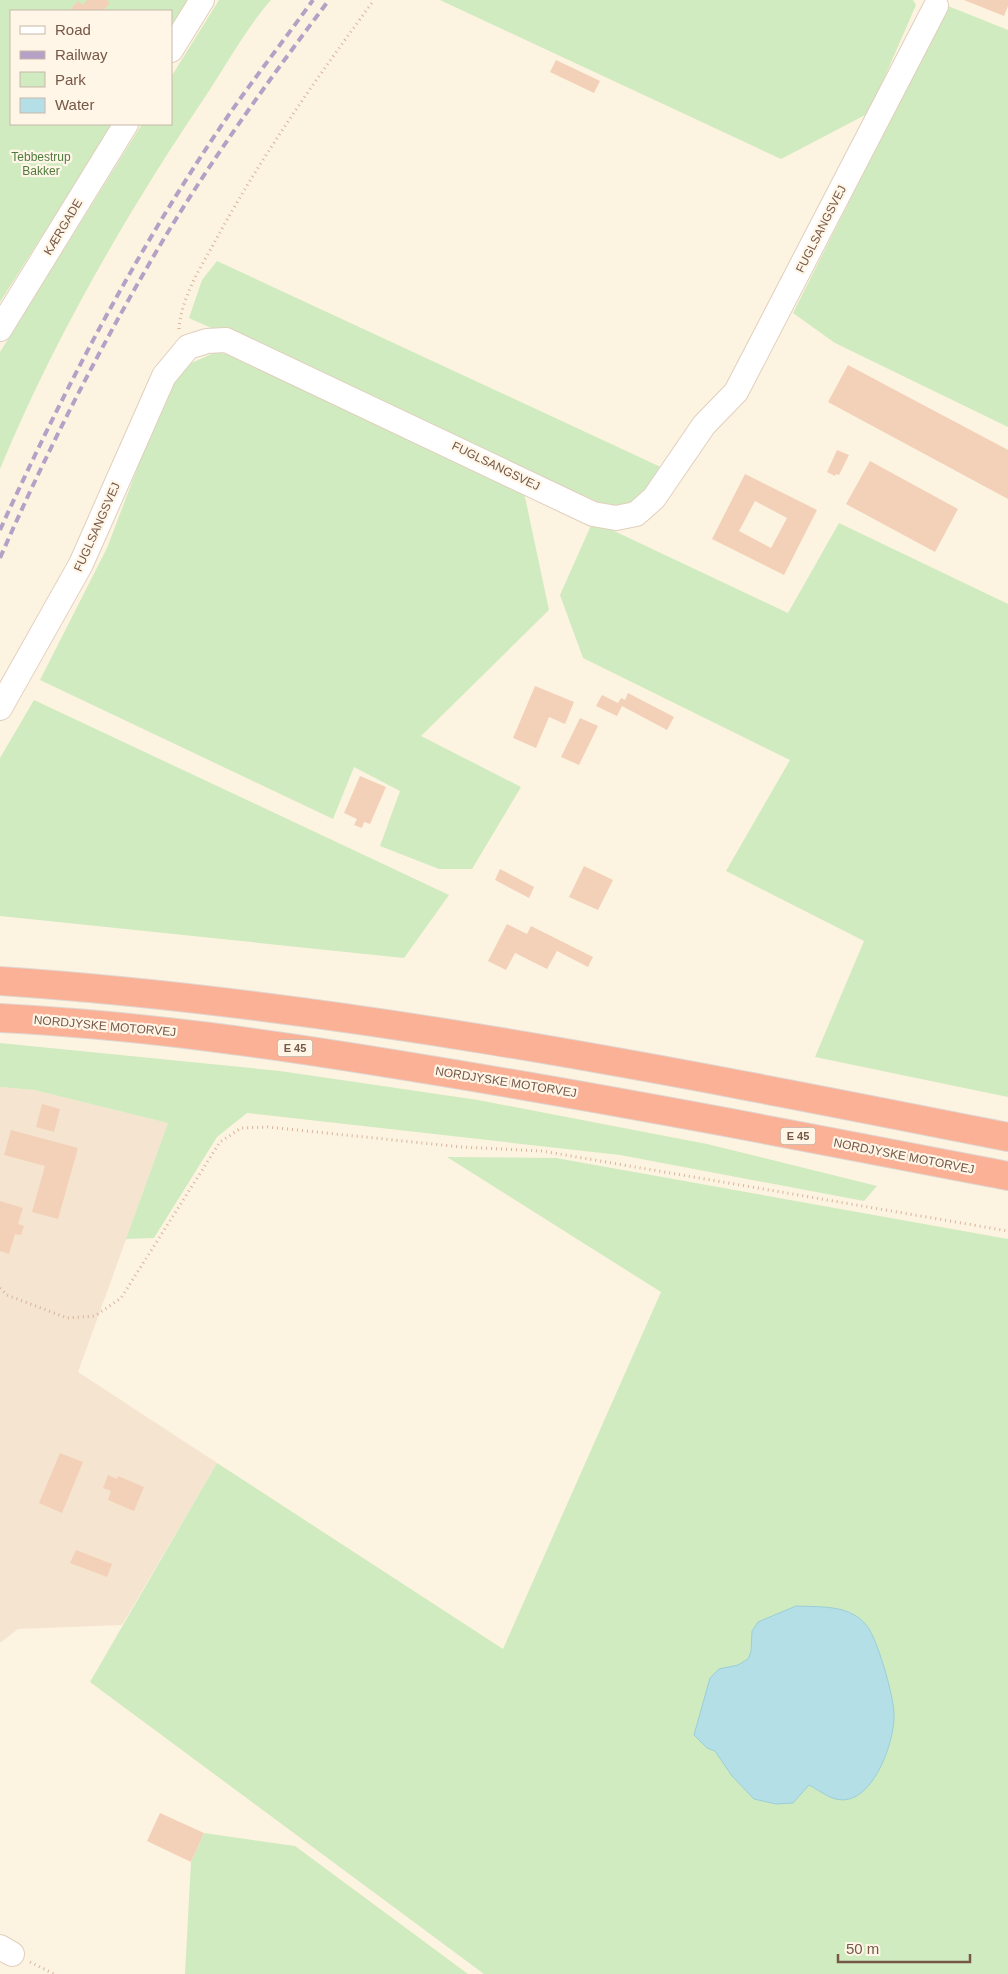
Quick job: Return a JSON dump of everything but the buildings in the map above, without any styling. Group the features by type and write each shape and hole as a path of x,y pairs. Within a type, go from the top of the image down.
{"highway":[{"path":"0,982 205,1000 370,1021 707,1077 1008,1137"},
{"name":"NORDJYSKE MOTORVEJ","path":"0,1018 66,1021 245,1040 588,1095 1008,1176"},
{"path":"588,1095 1008,1192"}],"street":[{"path":"172,48 202,0"},
{"name":"FUGLSANGSVEJ","path":"0,708 81,564 164,376 188,347 207,341 226,340 593,514 616,518 636,514 654,498 704,425 736,392 936,6"},
{"name":"KÆRGADE","path":"0,329 125,125"}],"path":[{"path":"176,362 180,318 195,278 227,218 304,95 374,0"},
{"path":"0,1288 7,1294 67,1318 95,1316 121,1298 220,1142 241,1128 268,1127 461,1147 542,1151 1008,1231"},
{"path":"6,1950 54,1974"}],"shaded area":[{"path":"0,1087 34,1090 168,1123 78,1372 217,1463 122,1625 18,1629 0,1643"}],"green space":[{"name":"Tebbestrup Bakker","path":"0,0 189,0 172,27 172,10 10,10 10,125 112,125 0,302"},
{"path":"219,0 271,0 236,47 147,186 93,278 44,372 0,469 0,352 141,125 172,125 172,75"},
{"path":"440,0 913,0 916,5 869,113 781,159"},
{"path":"948,6 1008,30 1008,427 835,343 793,313"},
{"path":"217,261 665,469 635,507 609,507 189,318 202,280"},
{"path":"216,352 258,361 522,483 549,610 421,736 521,787 472,869 439,869 380,846 400,791 354,767 333,819 40,680 107,548 167,390 187,365"},
{"path":"593,521 788,613 839,523 1008,604 1008,1097 815,1057 864,941 726,871 790,760 583,658 560,595"},
{"path":"34,700 449,895 404,958 0,916 0,758"},
{"path":"0,1043 280,1071 478,1100 707,1144 877,1186 864,1201 620,1155 247,1113 217,1137 154,1238 126,1239 168,1123 34,1090 0,1087"},
{"path":"447,1157 556,1158 1008,1239 1008,1974 484,1974 90,1682 217,1463 503,1649 661,1292"},
{"path":"204,1833 295,1846 468,1974 185,1974 191,1862"}],"water":[{"path":"796,1606 835,1608 850,1612 859,1618 868,1627 873,1637 886,1673 894,1709 890,1742 878,1772 870,1784 860,1794 849,1799 833,1798 809,1785 793,1803 776,1804 754,1799 732,1776 715,1751 707,1748 694,1735 710,1678 719,1669 738,1665 748,1659 751,1652 752,1631 758,1622"}],"railway":[{"path":"0,530 77,370 164,215 228,116 313,0"},
{"path":"0,558 74,403 156,252 196,187 239,123 329,0"}]}
